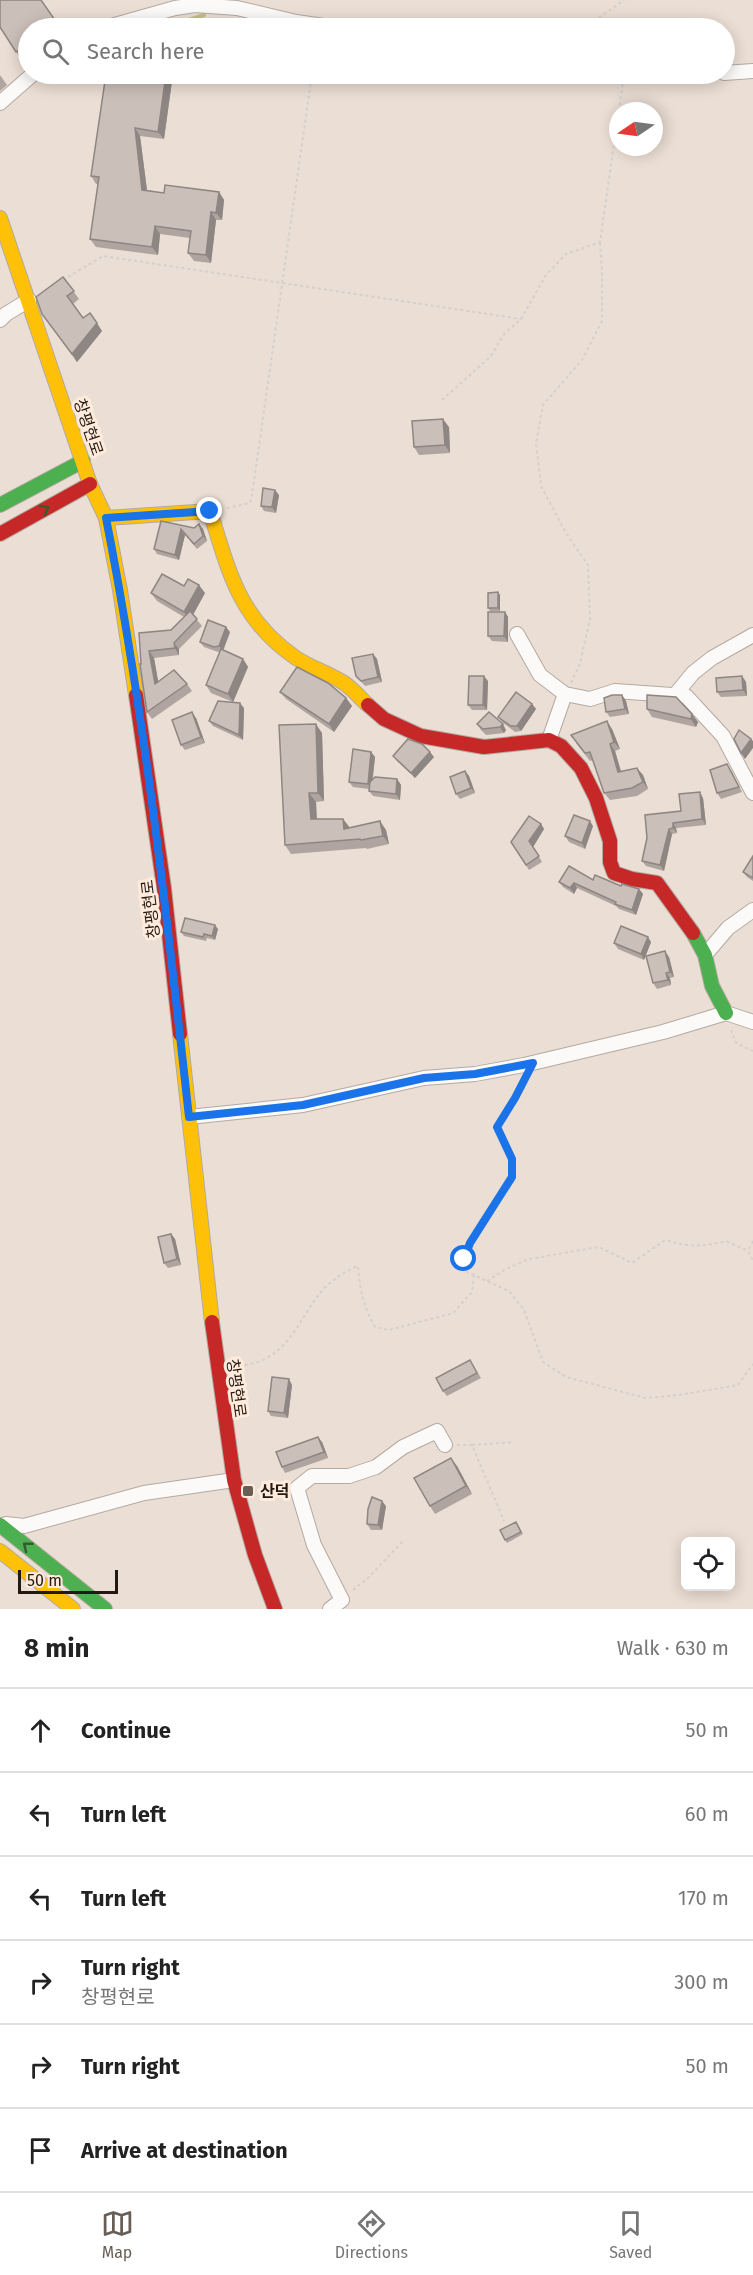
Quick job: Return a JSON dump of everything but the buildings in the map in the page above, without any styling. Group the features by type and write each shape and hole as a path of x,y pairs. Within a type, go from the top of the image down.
{"main road":[{"name":"창평현로","path":"0,218 90,484 106,518 120,590 166,900 218,1370 234,1480 255,1555 275,1609"},
{"path":"0,505 83,461"},
{"path":"0,534 90,484"},
{"path":"106,518 210,511 232,581 243,604 267,634 296,658 344,683 384,719 421,736 484,747 549,740 559,743 579,763 590,784 611,844 608,861 614,873 657,883 687,922 705,956 712,986 726,1013"},
{"path":"3,1524 105,1609"},
{"path":"0,1551 73,1609"}],"street":[{"path":"140,18 198,3 237,8 279,18"},
{"path":"735,72 753,71"},
{"path":"0,103 22,84"},
{"path":"0,320 29,300"},
{"path":"517,634 540,675 565,694 590,699 615,692 686,696 723,736 753,793"},
{"path":"675,695 693,673 712,658 753,635"},
{"path":"549,740 565,694"},
{"path":"705,956 729,928 753,910"},
{"path":"189,1117 303,1105 424,1078 475,1074 533,1063 663,1032 726,1013 753,1022"},
{"path":"330,1609 342,1600 315,1545 297,1488 312,1476 350,1476 376,1467 403,1447 437,1431 445,1445"},
{"path":"3,1524 24,1526 144,1493 234,1480"}],"path":[{"path":"598,18 624,0"},
{"path":"210,511 250,503 311,84"},
{"path":"620,102 623,84"},
{"path":"565,694 580,664 590,619 588,565 566,533 541,486 536,443 543,405 582,360 602,321 600,242 612,156"},
{"path":"442,400 486,362 504,334 521,319 546,275 566,254 600,242"},
{"path":"57,284 104,256 521,319"},
{"path":"726,1013 736,1043 753,1051"},
{"path":"533,1063 497,1127 512,1159 512,1177 470,1243 464,1259 467,1272 509,1292 524,1310 543,1362 566,1377 646,1398 738,1386 753,1364"},
{"path":"487,1281 506,1269 529,1259 599,1247 632,1263 665,1240 686,1246 704,1247 726,1241 748,1251 753,1261"},
{"path":"748,1251 753,1241"},
{"path":"218,1370 260,1361 275,1352 291,1337 321,1292 341,1274 358,1266 360,1294 368,1314 375,1327 389,1329 453,1313 472,1292 474,1275"},
{"path":"445,1445 514,1442"},
{"path":"472,1445 504,1521"},
{"path":"342,1600 367,1579 403,1541"}],"waterway":[{"path":"195,18 204,15"}],"traffic: fast":[{"path":"0,505 83,461"},
{"path":"693,933 705,955 712,986 726,1013"},
{"path":"0,1525 105,1609"}],"traffic: slow":[{"path":"0,218 90,484 106,518 136,695"},
{"path":"106,518 210,511 223,554 239,593 261,627 296,658 344,683 368,705"},
{"path":"180,1034 212,1322"},
{"path":"0,1551 73,1609"}],"traffic: jam":[{"path":"0,534 90,484"},
{"path":"136,695 164,888 180,1034"},
{"path":"368,705 384,719 421,736 484,747 549,740 561,746 581,768 596,798 610,841 610,862 614,873 657,883 693,933"},
{"path":"212,1322 234,1480 255,1555 275,1609"}],"place":[{"name":"산덕","path":"248,1491"}],"route":[{"path":"210,511 106,518 120,590 164,888 189,1117 303,1105 424,1078 475,1074 533,1063 497,1127 512,1159 512,1177 470,1243 464,1259"}]}
